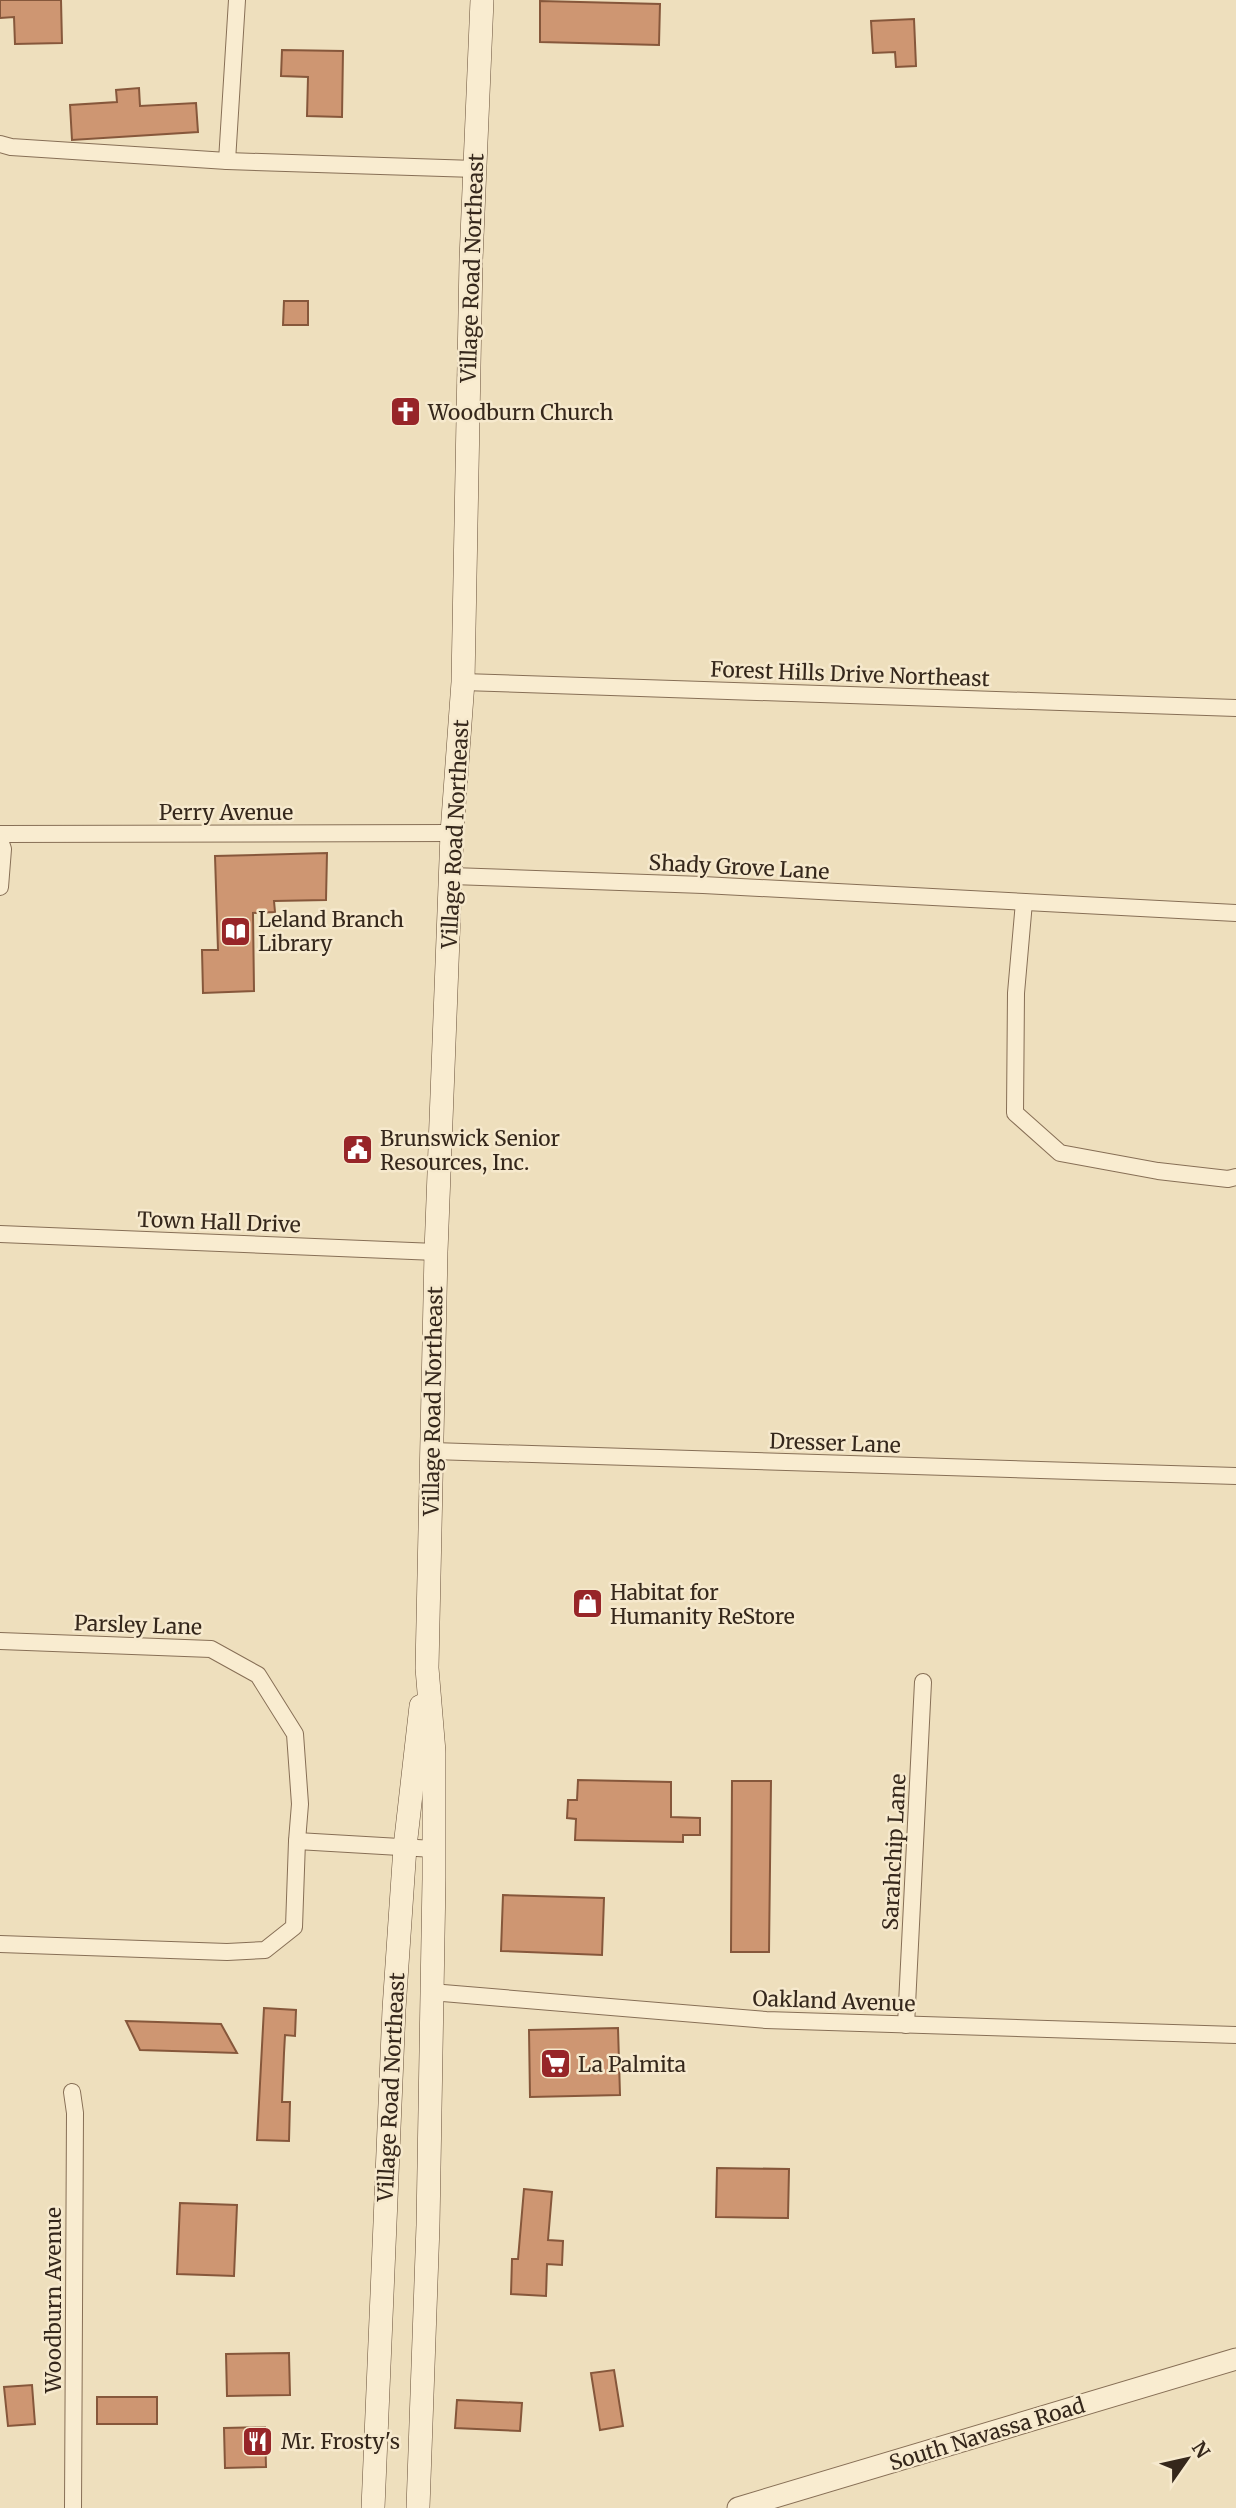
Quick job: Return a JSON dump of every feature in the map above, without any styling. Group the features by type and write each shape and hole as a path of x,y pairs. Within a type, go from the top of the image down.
{"main road":[{"name":"Village Road Northeast","path":"418,2508 428,2225 434,1849 434,1752 427,1668 436,1252 452,833 463,682 471,260 482,0"},
{"name":"Village Road Northeast","path":"373,2508 394,2009 405,1847 427,1668"}],"street":[{"path":"227,161 237,0"},
{"path":"0,144 11,147 227,161 475,170"},
{"name":"Forest Hills Drive Northeast","path":"463,682 1236,708"},
{"name":"Perry Avenue","path":"0,834 452,833"},
{"path":"0,840 3,849 0,887"},
{"name":"Shady Grove Lane","path":"452,876 703,885 1236,913"},
{"path":"1024,902 1016,993 1015,1113 1060,1153 1158,1171 1228,1179 1236,1177"},
{"name":"Town Hall Drive","path":"0,1234 436,1252"},
{"name":"Dresser Lane","path":"433,1451 1236,1476"},
{"name":"Parsley Lane","path":"0,1641 211,1649 258,1675 295,1734 300,1804 296,1841 294,1927 265,1950 227,1952 0,1944"},
{"name":"Sarahchip Lane","path":"906,2025 923,1682"},
{"path":"296,1841 434,1849"},
{"name":"Oakland Avenue","path":"431,1992 766,2020 1236,2035"},
{"name":"Woodburn Avenue","path":"72,2092 75,2113 73,2508"},
{"name":"South Navassa Road","path":"738,2508 1236,2359"}],"building":[{"path":"0,0 61,0 62,43 15,44 14,17 0,18"},
{"path":"540,1 660,4 659,45 540,42"},
{"path":"914,19 916,66 896,67 895,52 873,53 871,21"},
{"path":"282,50 343,51 342,117 307,116 308,77 281,76"},
{"path":"139,88 140,106 196,103 198,132 72,140 70,105 117,102 116,90"},
{"path":"284,301 308,301 308,325 283,325"},
{"name":"Leland Branch Library","path":"327,853 326,900 274,901 275,912 253,913 254,991 203,993 202,950 218,950 215,856"},
{"path":"578,1780 671,1782 671,1817 700,1818 700,1835 683,1835 683,1842 575,1840 576,1819 567,1818 568,1800 577,1800"},
{"path":"732,1781 771,1781 769,1952 731,1952"},
{"path":"503,1895 604,1898 602,1955 501,1951"},
{"path":"264,2008 296,2010 295,2036 285,2035 284,2053 282,2102 290,2102 289,2141 257,2140"},
{"path":"126,2021 221,2024 237,2053 140,2050"},
{"path":"618,2028 620,2095 530,2097 529,2030"},
{"path":"717,2168 789,2169 788,2218 716,2217"},
{"path":"524,2189 552,2192 548,2240 563,2241 562,2265 547,2264 546,2296 511,2294 512,2259 518,2259"},
{"path":"180,2203 237,2205 234,2276 177,2274"},
{"path":"289,2353 290,2395 227,2396 226,2354"},
{"path":"614,2370 623,2426 600,2430 591,2373"},
{"path":"32,2385 35,2424 8,2426 4,2387"},
{"path":"97,2397 157,2397 157,2424 97,2424"},
{"path":"457,2400 522,2403 520,2431 455,2428"},
{"path":"265,2427 266,2467 225,2468 224,2428"}],"place":[{"name":"Woodburn Church","path":"405,412"},
{"name":"Leland Branch Library","path":"235,931"},
{"name":"Brunswick Senior Resources, Inc.","path":"357,1150"},
{"name":"Habitat for Humanity ReStore","path":"587,1604"},
{"name":"La Palmita","path":"555,2064"},
{"name":"Mr. Frosty's","path":"258,2441"}]}
